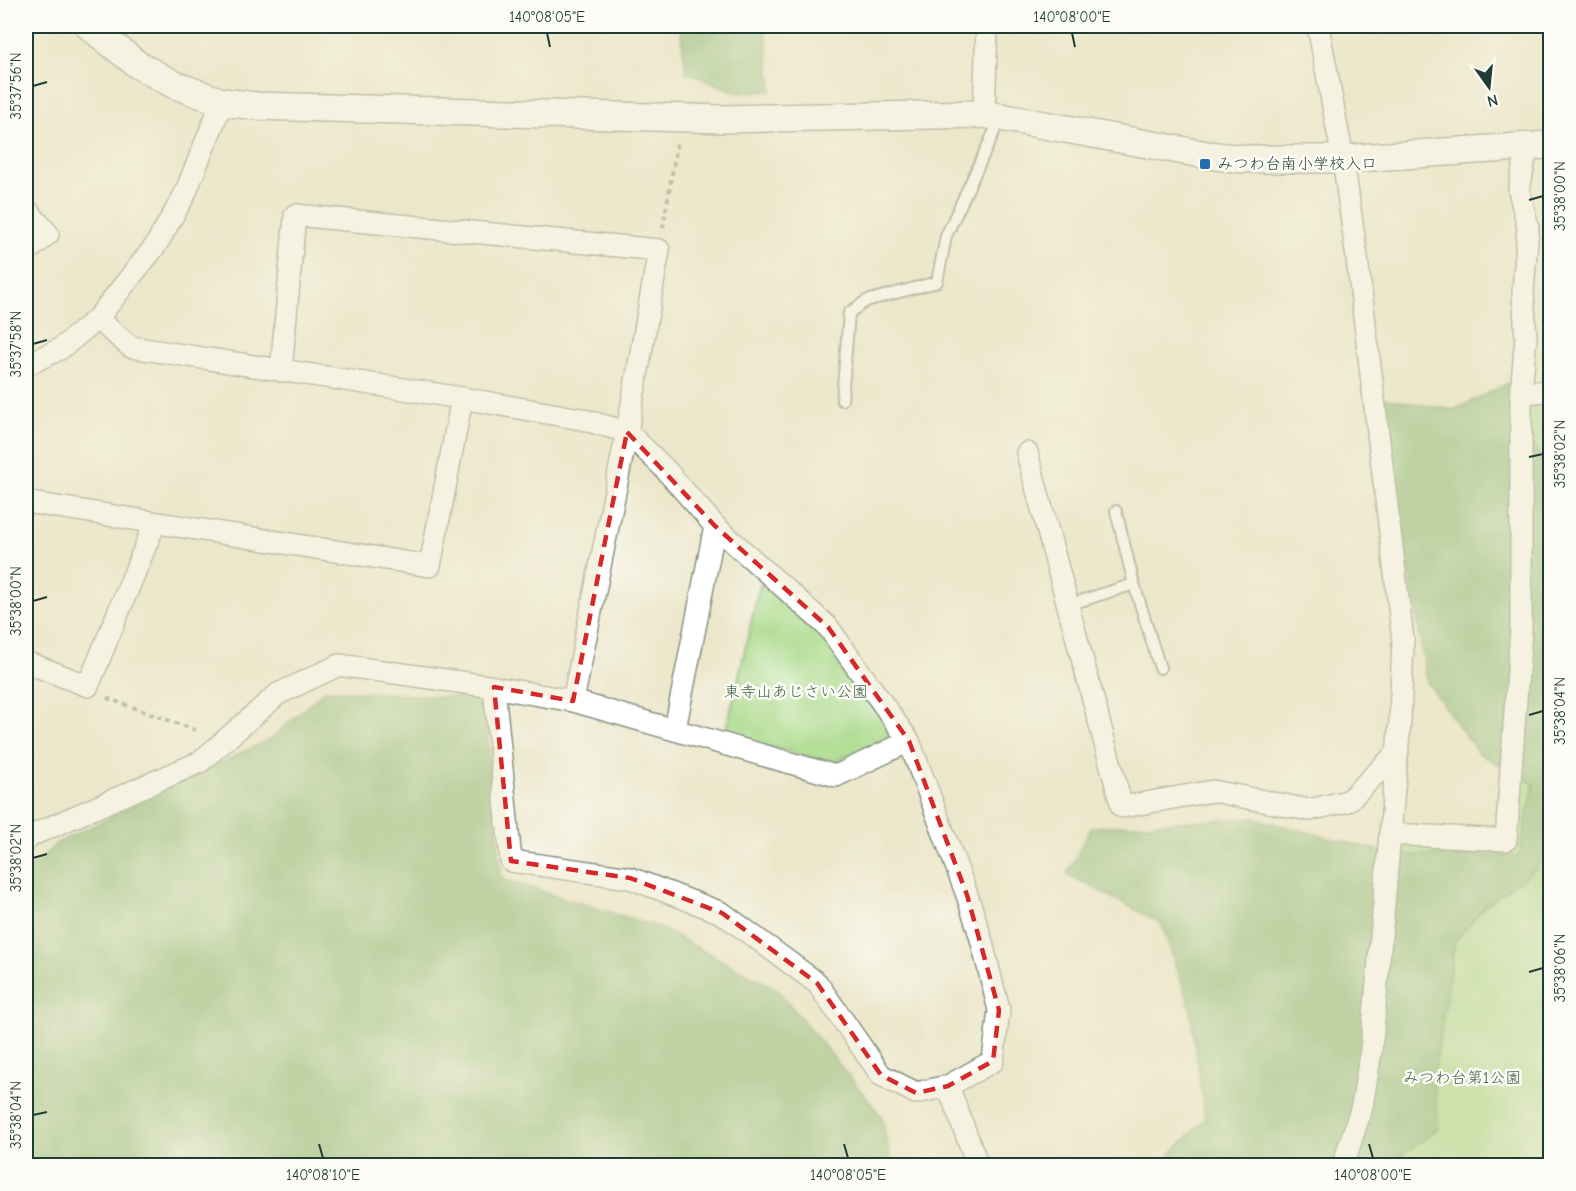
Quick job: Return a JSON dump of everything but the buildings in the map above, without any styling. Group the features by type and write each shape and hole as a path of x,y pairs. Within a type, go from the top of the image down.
{"street":[{"path":"88,26 138,65 175,85 222,102 257,106 722,119 992,115 1207,155 1244,159 1342,159 1539,146 1519,190 1528,228 1523,291 1526,337 1521,393 1521,629 1506,840 1390,834"},
{"path":"987,26 992,115"},
{"path":"1318,26 1359,270 1403,640 1398,752 1371,1051 1362,1106 1347,1164"},
{"path":"26,365 60,349 97,319 162,235 184,196 222,102"},
{"path":"26,209 48,234 26,252"},
{"path":"281,371 295,215 659,249 627,432 573,701"},
{"path":"97,319 131,347 462,398 582,419 627,432 664,468 715,526 828,627 909,741 968,895 980,935 999,1011 993,1061 948,1086 916,1094 881,1075 817,983 722,913 630,878 511,861 494,687"},
{"path":"1521,393 1551,391"},
{"path":"26,502 430,566 462,398"},
{"path":"1027,453 1122,807 1213,791 1309,810 1348,801 1398,752"},
{"path":"26,662 88,686 155,523"},
{"path":"675,729 715,526"},
{"path":"26,838 200,762 278,694 339,664 573,701 836,776 909,741"},
{"path":"948,1086 978,1166"}],"lane":[{"path":"842,400 849,313 866,301 937,282 946,236 992,115"},
{"path":"1116,511 1134,584 1160,668"},
{"path":"1068,605 1134,584"}],"path":[{"path":"659,249 681,118"},
{"path":"88,686 100,695 224,741"}],"highlighted area":[{"path":"627,432 715,526 828,627 909,741 967,895 999,1010 993,1061 948,1086 916,1093 881,1075 817,983 722,913 630,878 511,861 494,687 573,701"}],"green space":[{"path":"680,26 765,26 772,91 739,93 686,72"},
{"path":"1508,383 1541,461 1550,455 1550,840 1536,868 1486,905 1455,941 1433,1081 1439,1128 1389,1165 1160,1165 1205,1119 1190,1007 1161,923 1067,874 1091,827 1252,818 1397,855 1519,856 1534,784 1478,753 1427,682 1381,398 1454,410"},
{"name":"みつわ台第1公園","path":"1550,396 1550,1165 1386,1165 1398,840 1510,849 1527,397"},
{"name":"東寺山あじさい公園","path":"760,584 828,634 892,728 887,739 832,763 725,736"},
{"path":"325,690 484,699 502,879 658,927 777,989 881,1115 892,1165 26,1166 26,872 57,843 272,738"}],"place":[{"name":"みつわ台南小学校入口","path":"1205,164"}]}
